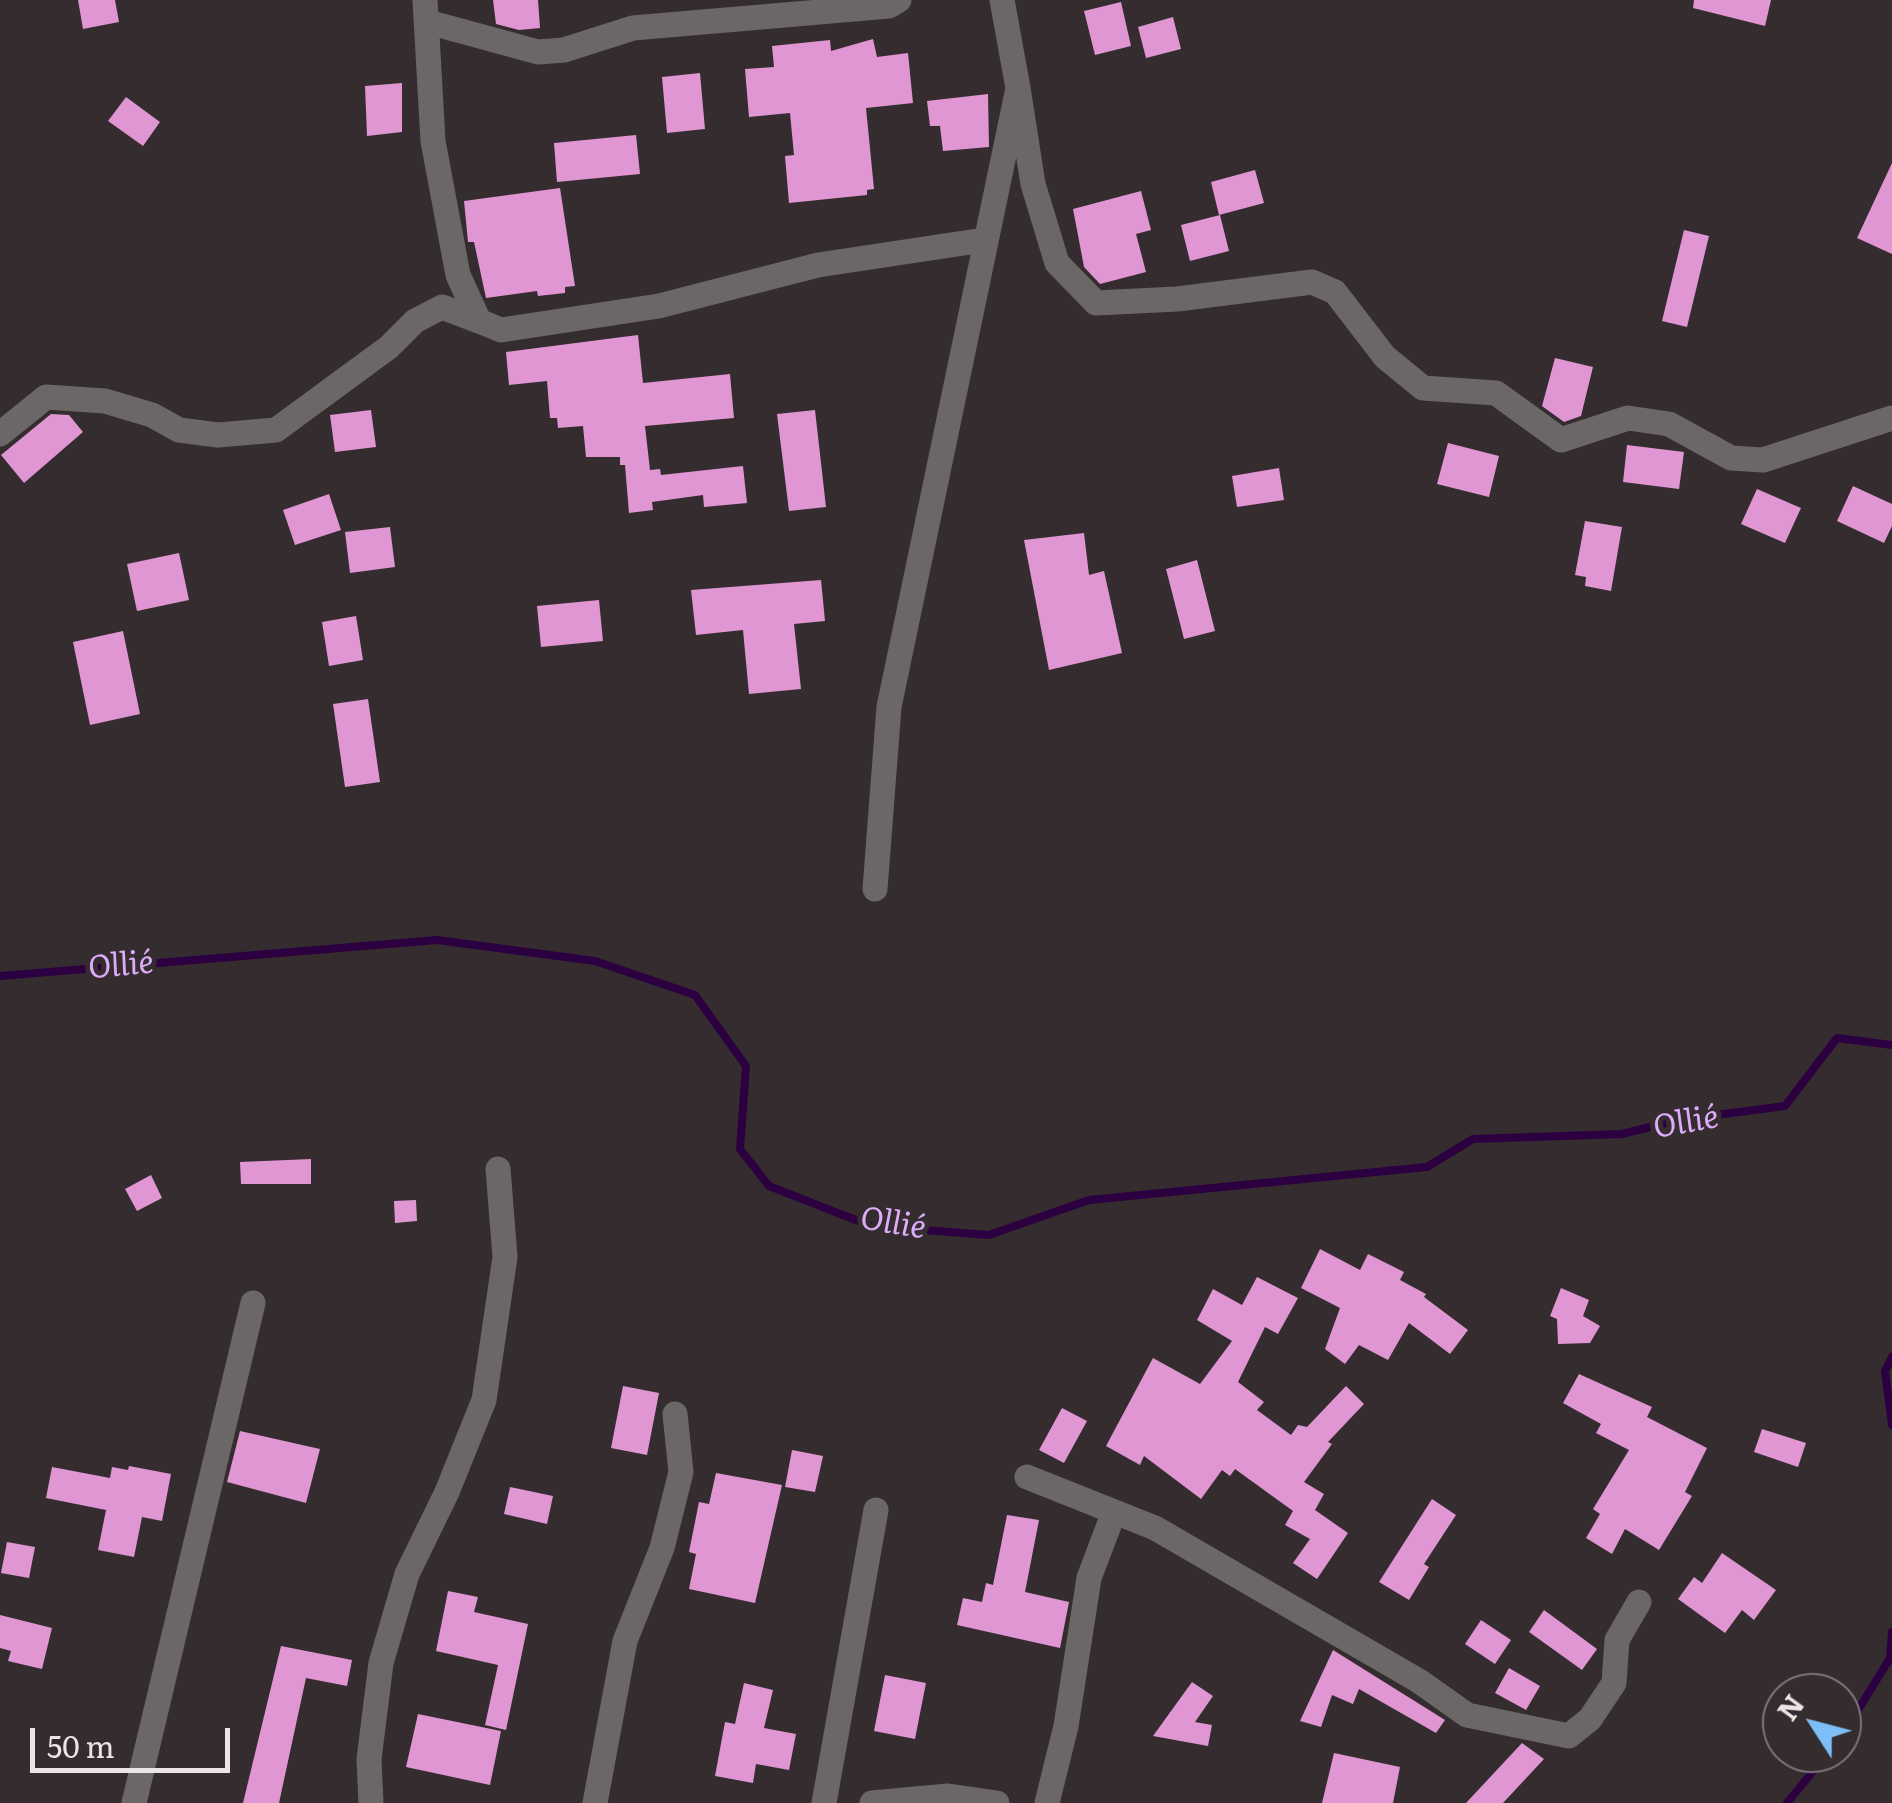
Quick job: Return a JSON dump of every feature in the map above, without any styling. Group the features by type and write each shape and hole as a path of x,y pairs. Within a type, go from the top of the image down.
{"street":[{"path":"479,321 458,276 434,141 427,11 538,52 564,50 634,28 888,6 899,0"},
{"path":"1002,0 1034,184 1057,264 1096,303 1177,299 1312,282 1335,292 1385,356 1423,388 1496,393 1561,440 1628,418 1669,424 1707,442 1721,454 1763,460 1892,418"},
{"path":"875,889 889,707 1018,88"},
{"path":"0,434 46,397 105,401 152,415 179,430 218,435 276,430 389,347 415,321 442,308 502,330 659,306 818,265 984,240"},
{"path":"371,1803 369,1759 381,1663 407,1574 447,1492 484,1400 505,1257 498,1169"},
{"path":"134,1803 253,1303"},
{"path":"594,1803 625,1640 662,1548 681,1472 676,1414"},
{"path":"1027,1478 1155,1528 1419,1681 1468,1714 1569,1736 1590,1719 1614,1683 1616,1640 1639,1602"},
{"path":"824,1803 876,1510"},
{"path":"1047,1803 1066,1726 1088,1578 1114,1512"},
{"path":"872,1803 948,1796 997,1803"}],"building":[{"path":"78,0 115,0 119,22 83,29"},
{"path":"493,0 538,0 540,28 519,30 496,24"},
{"path":"1694,0 1771,0 1765,26 1693,8"},
{"path":"1121,2 1131,46 1095,55 1084,11"},
{"path":"1173,17 1181,49 1146,58 1138,27"},
{"path":"873,39 877,57 908,53 913,103 866,108 874,189 867,190 867,195 789,203 785,156 794,155 790,113 749,117 745,69 774,67 772,46 830,40 831,51"},
{"path":"700,73 705,129 667,133 662,77"},
{"path":"402,83 402,132 367,136 365,86"},
{"path":"988,94 989,147 943,151 940,126 930,126 927,101"},
{"path":"126,97 160,122 143,146 108,121"},
{"path":"636,135 640,174 557,182 554,143"},
{"path":"1892,163 1892,254 1857,238"},
{"path":"1255,170 1264,203 1219,215 1211,182"},
{"path":"560,188 575,286 565,287 565,293 538,296 537,291 486,298 474,242 468,242 464,201"},
{"path":"1141,191 1151,230 1136,234 1146,272 1100,284 1084,267 1073,209"},
{"path":"1220,215 1229,251 1190,261 1181,225"},
{"path":"1684,230 1709,236 1687,327 1662,321"},
{"path":"638,335 643,383 730,374 734,418 645,426 650,470 660,469 661,475 743,466 747,503 704,507 703,495 652,502 653,510 629,513 625,465 620,465 620,457 586,457 583,426 558,428 557,418 550,418 547,381 509,385 506,352"},
{"path":"1555,358 1593,367 1581,416 1564,422 1542,406"},
{"path":"371,410 376,447 335,452 330,415"},
{"path":"815,410 826,507 789,511 777,414"},
{"path":"51,414 69,415 83,432 24,483 1,455"},
{"path":"1448,443 1499,456 1489,497 1437,484"},
{"path":"1627,445 1684,452 1679,489 1623,482"},
{"path":"1279,468 1284,500 1237,507 1232,476"},
{"path":"1853,486 1892,504 1892,526 1884,543 1837,521"},
{"path":"1757,489 1801,508 1785,543 1741,524"},
{"path":"329,494 341,530 295,545 283,510"},
{"path":"1585,521 1622,527 1611,591 1585,586 1586,577 1575,575"},
{"path":"390,527 395,567 350,573 345,532"},
{"path":"1084,533 1089,575 1104,571 1122,653 1049,670 1024,540"},
{"path":"179,553 189,600 137,611 127,564"},
{"path":"1197,560 1215,631 1184,639 1166,569"},
{"path":"821,580 825,621 794,624 801,689 749,694 743,630 696,635 691,590"},
{"path":"599,600 603,641 541,647 537,606"},
{"path":"356,616 363,660 329,666 322,622"},
{"path":"123,631 140,714 90,725 73,642"},
{"path":"368,699 380,782 345,787 333,704"},
{"path":"311,1159 311,1184 241,1184 240,1162"},
{"path":"151,1175 162,1198 137,1211 125,1189"},
{"path":"416,1200 417,1221 395,1223 394,1201"},
{"path":"1320,1249 1360,1270 1368,1254 1404,1272 1400,1280 1426,1294 1424,1297 1468,1330 1450,1354 1409,1323 1388,1360 1359,1345 1345,1364 1325,1349 1340,1308 1301,1288"},
{"path":"1257,1277 1298,1298 1278,1334 1265,1327 1238,1382 1264,1402 1257,1410 1291,1435 1298,1425 1307,1427 1346,1386 1364,1404 1328,1442 1332,1444 1304,1482 1324,1494 1315,1510 1348,1533 1317,1579 1293,1563 1310,1539 1285,1525 1293,1511 1235,1469 1230,1476 1222,1470 1201,1499 1144,1456 1140,1465 1106,1446 1153,1358 1200,1384 1232,1341 1197,1320 1213,1289 1242,1305"},
{"path":"1561,1288 1589,1300 1583,1316 1600,1326 1590,1343 1558,1344 1557,1319 1550,1316"},
{"path":"1579,1374 1652,1407 1647,1417 1707,1448 1685,1492 1692,1496 1659,1550 1625,1529 1612,1554 1586,1538 1600,1514 1593,1509 1629,1450 1596,1433 1601,1424 1563,1403"},
{"path":"623,1386 659,1393 647,1455 611,1448"},
{"path":"1062,1408 1087,1421 1064,1463 1039,1450"},
{"path":"1762,1429 1806,1443 1798,1467 1754,1452"},
{"path":"240,1431 320,1449 306,1503 227,1482"},
{"path":"792,1450 823,1456 815,1492 785,1487"},
{"path":"129,1466 171,1474 162,1521 142,1517 134,1557 98,1550 106,1510 46,1498 52,1467 110,1478 112,1467 128,1470"},
{"path":"716,1473 782,1485 755,1603 689,1589 696,1554 689,1552 699,1502 709,1504"},
{"path":"510,1487 553,1496 547,1524 504,1514"},
{"path":"1432,1499 1456,1515 1424,1564 1429,1567 1409,1600 1379,1582"},
{"path":"1007,1515 1039,1520 1025,1592 1069,1602 1060,1648 957,1625 963,1598 982,1602 986,1583 993,1585"},
{"path":"7,1542 35,1547 29,1578 1,1573"},
{"path":"1722,1553 1776,1590 1754,1620 1742,1610 1725,1633 1678,1599 1694,1577 1702,1583"},
{"path":"448,1591 478,1597 474,1612 528,1624 506,1730 485,1725 498,1665 436,1651"},
{"path":"1544,1610 1597,1649 1582,1670 1529,1632"},
{"path":"0,1615 52,1628 42,1669 8,1661 11,1651 0,1648"},
{"path":"1481,1620 1511,1640 1495,1664 1465,1644"},
{"path":"281,1646 352,1660 347,1686 306,1678 279,1803 243,1803"},
{"path":"1333,1650 1445,1720 1436,1733 1359,1689 1353,1704 1332,1695 1321,1727 1300,1721"},
{"path":"1509,1668 1540,1686 1526,1710 1495,1693"},
{"path":"885,1675 926,1683 915,1739 874,1731"},
{"path":"1192,1682 1213,1696 1195,1722 1212,1725 1208,1746 1153,1736"},
{"path":"744,1683 773,1690 764,1728 796,1734 789,1770 756,1764 753,1783 715,1776 725,1722 735,1724"},
{"path":"418,1714 501,1731 490,1785 406,1767"},
{"path":"1522,1743 1544,1759 1503,1803 1466,1803"},
{"path":"1334,1753 1400,1767 1393,1803 1322,1803"}],"waterway":[{"name":"Ollié","path":"0,976 437,940 595,961 695,995 746,1066 740,1149 769,1186 871,1226 989,1235 1089,1200 1427,1167 1473,1139 1622,1134 1678,1120 1785,1106 1837,1038 1892,1045"},
{"path":"1892,1357 1885,1371 1892,1425"},
{"path":"1862,1704 1890,1658 1892,1632"},
{"path":"1787,1803 1812,1773"}]}
